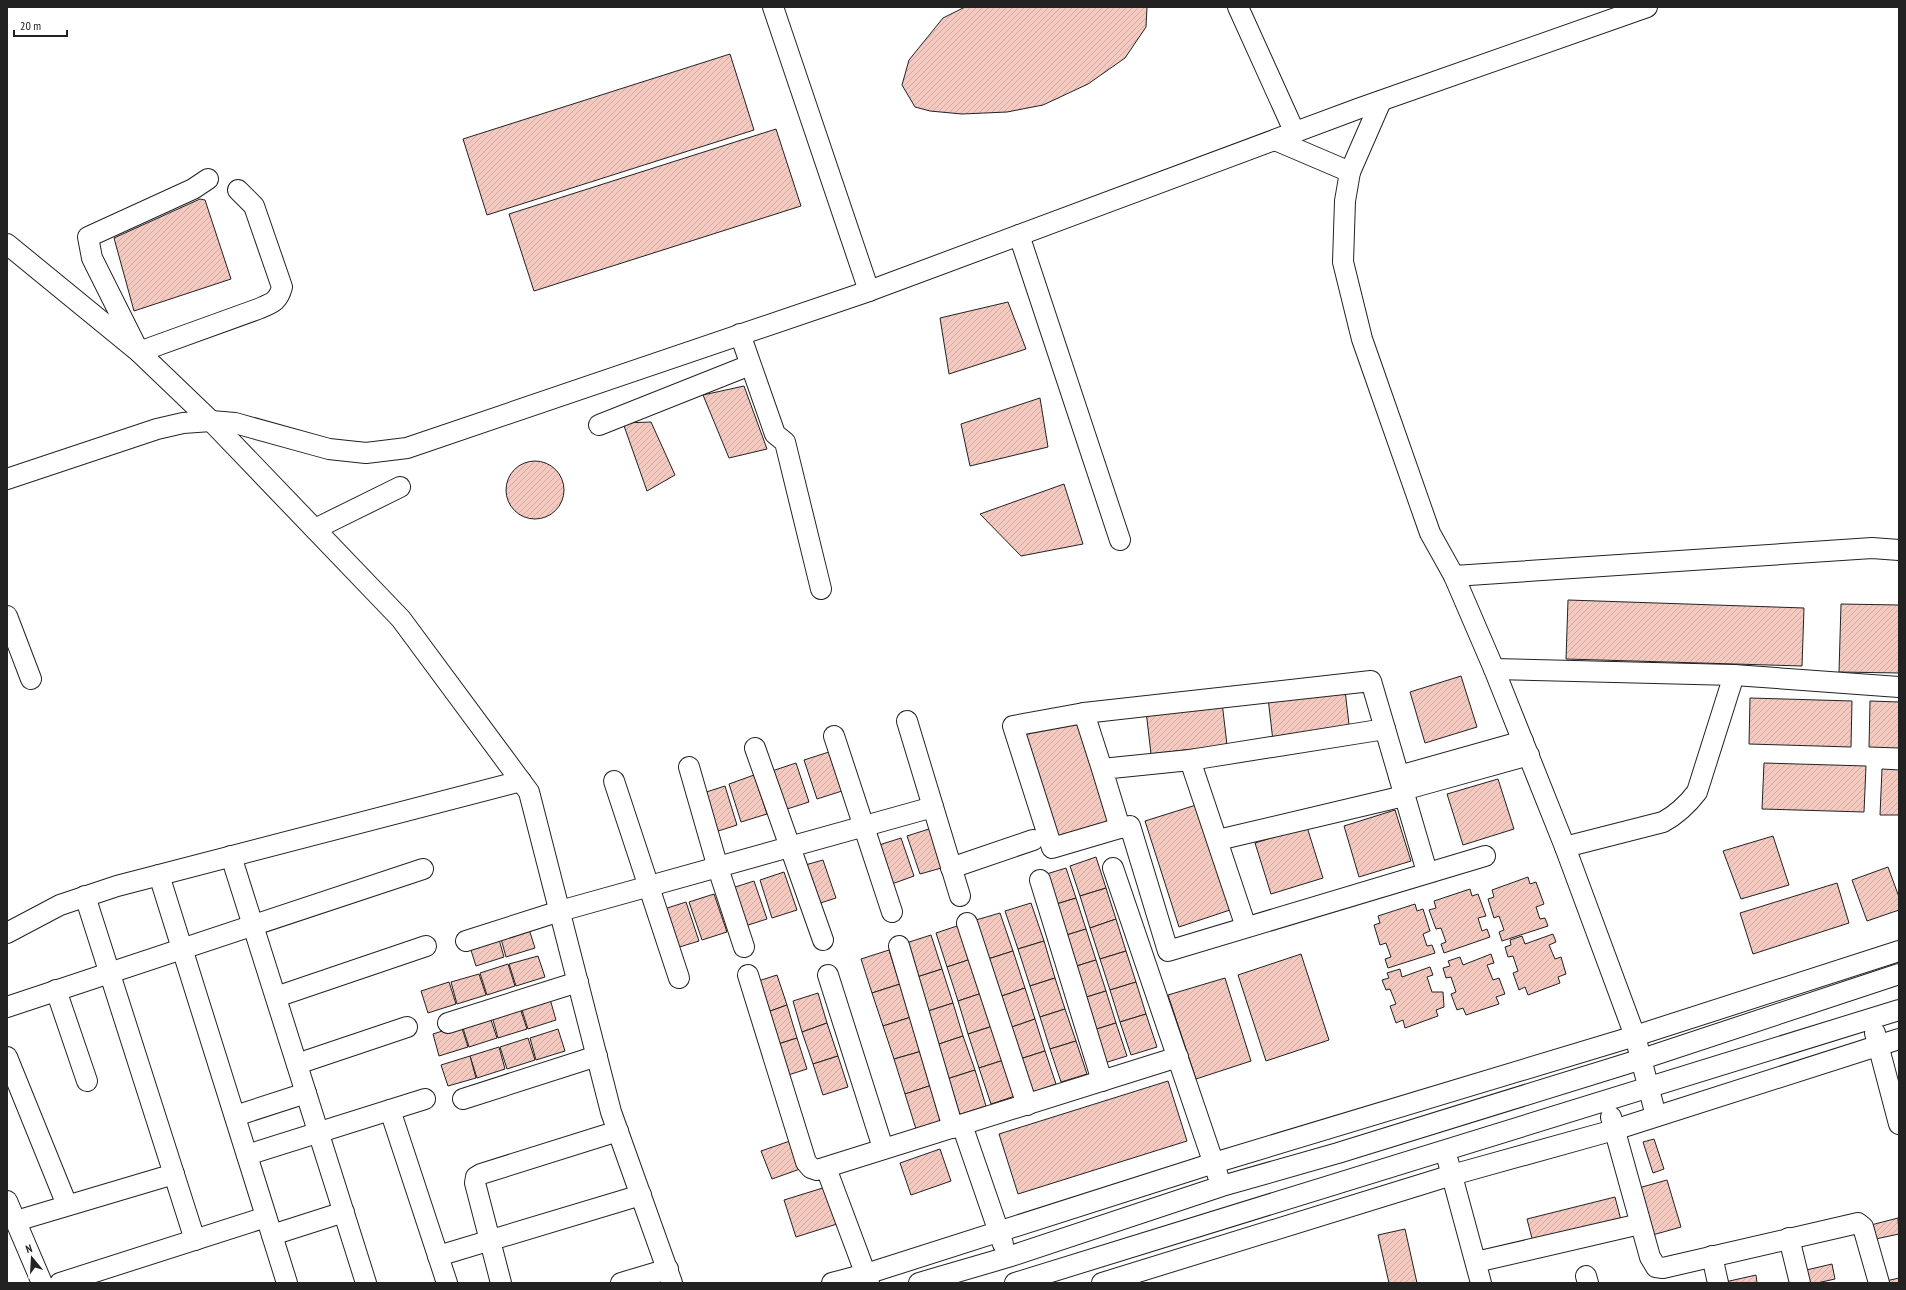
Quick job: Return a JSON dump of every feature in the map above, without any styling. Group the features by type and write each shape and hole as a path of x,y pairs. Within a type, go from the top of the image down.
{"street":[{"path":"773,7 869,290"},
{"path":"1238,7 1295,133"},
{"path":"7,479 157,429 183,423 212,420 235,423 329,449 366,453 407,448 869,290 1382,101 1647,7"},
{"path":"1382,101 1350,172 1345,201 1343,262 1362,339 1430,533 1454,576 1494,669 1564,847 1635,1036 1656,1116"},
{"path":"1275,140 1350,172"},
{"path":"139,352 92,258 88,237 193,189 208,179"},
{"path":"139,352 258,309 280,297 282,287 254,206 238,190"},
{"path":"1019,235 1120,540"},
{"path":"7,244 139,352 212,420 401,619 529,792 611,1112 670,1276 621,1283"},
{"path":"740,334 775,434 785,442 821,589"},
{"path":"599,425 750,365"},
{"path":"315,529 400,487"},
{"path":"1454,576 1872,548 1899,550"},
{"path":"7,616 31,679"},
{"path":"1494,669 1734,676 1899,687"},
{"path":"1564,847 1663,822 1677,815 1687,805 1697,792 1734,676"},
{"path":"1427,872 1371,681 1084,713 1013,726 1052,848 1130,826 1168,951 1427,872 1485,856"},
{"path":"1084,713 1120,828"},
{"path":"907,721 960,896"},
{"path":"1102,769 1190,760 1385,729"},
{"path":"834,736 892,912"},
{"path":"755,748 822,940"},
{"path":"1218,840 1402,788 1477,762 1526,748"},
{"path":"1190,760 1246,927"},
{"path":"689,767 718,868 744,948"},
{"path":"7,933 60,905 117,886 521,781"},
{"path":"614,781 679,978"},
{"path":"466,941 560,911 933,807"},
{"path":"951,868 1033,840"},
{"path":"231,856 366,1283"},
{"path":"1113,868 1222,1186"},
{"path":"7,1007 253,924 423,869"},
{"path":"159,875 287,1283"},
{"path":"1040,880 1102,1081"},
{"path":"85,896 195,1240"},
{"path":"968,923 1027,1105"},
{"path":"276,997 426,946"},
{"path":"899,946 958,1127 999,1231 1008,1258"},
{"path":"832,1283 868,1279 932,1253 999,1231 1214,1163 1635,1036 1899,951"},
{"path":"919,1283 941,1280 1222,1186 1338,1153 1642,1059 1899,974"},
{"path":"748,975 806,1162 811,1168 817,1170 883,1148 958,1127 1178,1057"},
{"path":"828,975 883,1148"},
{"path":"448,1022 578,982"},
{"path":"56,990 87,1081"},
{"path":"1015,1283 1649,1089 1899,1010"},
{"path":"1871,1019 1899,1124"},
{"path":"297,1064 407,1026"},
{"path":"1102,1283 1452,1175 1614,1130 1899,1039"},
{"path":"463,1099 597,1056"},
{"path":"7,1057 67,1206"},
{"path":"235,1116 306,1093"},
{"path":"247,1156 425,1099"},
{"path":"1606,1101 1640,1224 1650,1257 1656,1267 1663,1268 1789,1238 1861,1223 1879,1283"},
{"path":"390,1110 438,1256 442,1282"},
{"path":"501,1283 475,1183 476,1178 481,1174 618,1131"},
{"path":"1445,1151 1481,1283"},
{"path":"826,1168 868,1279"},
{"path":"16,1221 174,1174"},
{"path":"438,1256 641,1195"},
{"path":"7,1201 42,1283"},
{"path":"60,1283 195,1240 344,1212"},
{"path":"1476,1262 1640,1224"},
{"path":"1789,1238 1800,1283"},
{"path":"932,1253 941,1280"},
{"path":"1712,1256 1718,1283"}],"building":[{"path":"965,7 1147,7 1146,27 1125,58 1088,84 1043,105 1007,112 962,114 930,111 915,107 902,85 909,60 943,18"},
{"path":"730,54 754,130 487,215 463,139"},
{"path":"776,129 801,206 534,291 509,214"},
{"path":"200,199 205,200 231,279 134,311 114,238"},
{"path":"1008,302 1026,349 949,374 940,318"},
{"path":"744,386 767,449 729,458 703,395"},
{"path":"1040,398 1048,447 970,466 961,424"},
{"path":"651,422 675,475 647,491 623,423"},
{"path":"535,461 546,463 559,474 562,479 564,490 562,501 551,514 546,517 535,519 524,517 511,506 508,501 506,490 508,479 519,466 524,463"},
{"path":"1064,484 1083,544 1021,556 980,514"},
{"path":"1568,600 1804,608 1802,666 1566,659"},
{"path":"1841,604 1899,605 1899,673 1839,672"},
{"path":"1461,676 1477,727 1425,743 1410,692"},
{"path":"1345,690 1350,733 1273,741 1268,698"},
{"path":"1750,698 1852,701 1851,747 1749,744"},
{"path":"1870,701 1899,702 1899,748 1869,747"},
{"path":"1222,702 1227,745 1151,754 1146,711"},
{"path":"1076,718 1110,823 1057,840 1024,734"},
{"path":"829,752 842,791 817,799 804,760"},
{"path":"796,763 809,802 784,810 772,771"},
{"path":"1764,763 1866,766 1864,812 1762,809"},
{"path":"1882,769 1899,770 1899,815 1880,815"},
{"path":"754,775 767,814 741,822 729,784"},
{"path":"1498,779 1514,829 1463,845 1447,794"},
{"path":"725,786 737,825 712,833 700,794"},
{"path":"1196,805 1230,910 1179,927 1145,821"},
{"path":"1395,810 1411,861 1359,877 1344,826"},
{"path":"1307,827 1323,878 1271,894 1255,843"},
{"path":"932,828 945,867 920,874 907,836"},
{"path":"1773,836 1789,885 1741,899 1723,851"},
{"path":"901,838 914,876 889,885 876,846"},
{"path":"1096,857 1106,888 1080,896 1070,866"},
{"path":"823,860 836,898 811,906 798,867"},
{"path":"1888,867 1899,897 1899,910 1867,921 1852,880"},
{"path":"1066,868 1076,898 1050,906 1040,876"},
{"path":"784,872 797,910 772,918 760,880"},
{"path":"1528,877 1530,884 1536,882 1544,904 1536,907 1540,919 1545,918 1548,926 1502,941 1499,932 1504,930 1499,916 1494,918 1488,899 1494,897 1492,890"},
{"path":"754,881 767,919 742,927 729,889"},
{"path":"1837,883 1849,923 1753,954 1740,913"},
{"path":"1106,888 1116,919 1090,928 1080,896"},
{"path":"1470,889 1472,896 1478,894 1486,916 1478,918 1482,931 1487,929 1490,937 1444,953 1441,944 1446,942 1441,928 1436,929 1429,910 1436,908 1434,901"},
{"path":"714,894 727,932 702,940 689,902"},
{"path":"1076,898 1086,929 1060,937 1050,906"},
{"path":"686,902 699,941 673,949 661,910"},
{"path":"1031,903 1044,941 1018,949 1005,911"},
{"path":"1415,904 1417,911 1423,909 1430,931 1423,934 1427,946 1432,945 1435,953 1388,968 1385,959 1391,957 1386,943 1380,945 1374,925 1380,923 1378,916"},
{"path":"1000,913 1013,951 988,959 976,920"},
{"path":"1116,919 1126,951 1100,959 1090,928"},
{"path":"963,924 974,958 947,967 936,933"},
{"path":"528,926 535,948 506,957 500,935"},
{"path":"1086,929 1096,960 1070,968 1060,937"},
{"path":"1553,934 1556,942 1549,945 1555,959 1561,957 1566,974 1558,977 1560,983 1528,995 1525,987 1519,990 1513,973 1518,971 1513,956 1508,957 1505,947 1511,945 1510,940 1522,936 1525,944"},
{"path":"931,935 942,969 914,978 903,944"},
{"path":"498,936 504,957 476,966 469,944"},
{"path":"1044,941 1055,978 1030,986 1018,949"},
{"path":"889,950 900,984 872,993 861,959"},
{"path":"1013,951 1025,988 999,997 988,959"},
{"path":"1126,951 1136,982 1110,990 1100,959"},
{"path":"1301,954 1329,1040 1266,1061 1238,975"},
{"path":"1491,954 1494,963 1487,965 1493,980 1499,978 1505,994 1496,997 1499,1004 1466,1015 1463,1008 1457,1010 1451,994 1456,992 1451,977 1446,978 1443,968 1450,966 1448,961 1460,957 1463,965"},
{"path":"538,956 545,977 516,986 509,964"},
{"path":"974,958 985,992 958,1001 947,967"},
{"path":"1096,960 1106,991 1080,999 1070,968"},
{"path":"508,964 515,986 487,995 480,973"},
{"path":"1430,967 1433,975 1427,977 1432,992 1443,992 1444,1007 1436,1010 1438,1016 1405,1028 1403,1020 1396,1023 1390,1006 1396,1004 1390,989 1386,990 1382,980 1389,978 1387,973 1400,969 1402,977"},
{"path":"942,969 953,1003 925,1012 914,978"},
{"path":"479,974 486,995 457,1004 451,982"},
{"path":"777,975 787,1005 762,1014 752,983"},
{"path":"1055,978 1065,1009 1040,1017 1030,986"},
{"path":"1225,978 1251,1061 1196,1079 1168,995"},
{"path":"449,982 456,1004 428,1013 421,991"},
{"path":"1136,982 1146,1014 1120,1022 1110,990"},
{"path":"900,984 911,1017 883,1026 872,993"},
{"path":"1025,988 1035,1019 1009,1028 999,997"},
{"path":"1106,991 1116,1023 1090,1031 1080,999"},
{"path":"985,992 996,1025 968,1034 958,1001"},
{"path":"818,993 827,1023 802,1032 793,1001"},
{"path":"550,999 556,1020 528,1029 521,1007"},
{"path":"953,1003 963,1036 936,1045 925,1012"},
{"path":"787,1005 797,1038 772,1046 762,1014"},
{"path":"520,1008 527,1029 498,1038 492,1016"},
{"path":"1065,1009 1076,1041 1050,1049 1040,1017"},
{"path":"1146,1014 1157,1047 1131,1055 1120,1022"},
{"path":"490,1017 497,1038 469,1047 462,1025"},
{"path":"911,1017 922,1051 894,1059 883,1026"},
{"path":"1035,1019 1045,1051 1020,1059 1009,1028"},
{"path":"827,1023 838,1056 813,1064 802,1032"},
{"path":"1116,1023 1127,1056 1101,1064 1090,1031"},
{"path":"461,1025 468,1047 439,1056 433,1034"},
{"path":"996,1025 1007,1059 979,1068 968,1034"},
{"path":"558,1029 565,1051 536,1060 530,1038"},
{"path":"963,1036 975,1070 947,1079 936,1045"},
{"path":"528,1038 535,1060 507,1069 500,1047"},
{"path":"797,1038 807,1069 782,1077 772,1046"},
{"path":"1076,1041 1087,1074 1061,1082 1050,1049"},
{"path":"499,1047 505,1069 477,1078 470,1056"},
{"path":"922,1051 932,1085 905,1094 894,1059"},
{"path":"1045,1051 1056,1084 1031,1093 1020,1059"},
{"path":"470,1056 476,1078 448,1086 441,1065"},
{"path":"838,1056 848,1087 823,1095 813,1064"},
{"path":"1007,1059 1018,1095 991,1104 979,1068"},
{"path":"975,1070 986,1106 958,1115 947,1079"},
{"path":"1168,1081 1187,1141 1018,1194 999,1134"},
{"path":"932,1085 944,1120 916,1129 905,1094"},
{"path":"1654,1139 1664,1169 1653,1173 1643,1142"},
{"path":"790,1141 800,1169 772,1179 761,1151"},
{"path":"940,1149 951,1181 911,1195 900,1163"},
{"path":"1667,1180 1681,1227 1649,1236 1635,1189"},
{"path":"826,1187 837,1224 796,1237 784,1200"},
{"path":"1615,1197 1622,1224 1534,1246 1527,1219"},
{"path":"1898,1218 1899,1234 1871,1240 1867,1226"},
{"path":"1405,1229 1417,1283 1389,1283 1378,1235"},
{"path":"1832,1264 1835,1279 1817,1283 1804,1283 1802,1271"},
{"path":"1756,1275 1757,1283 1725,1283 1725,1282"},
{"path":"1899,1278 1899,1283 1886,1283 1886,1281"}]}
